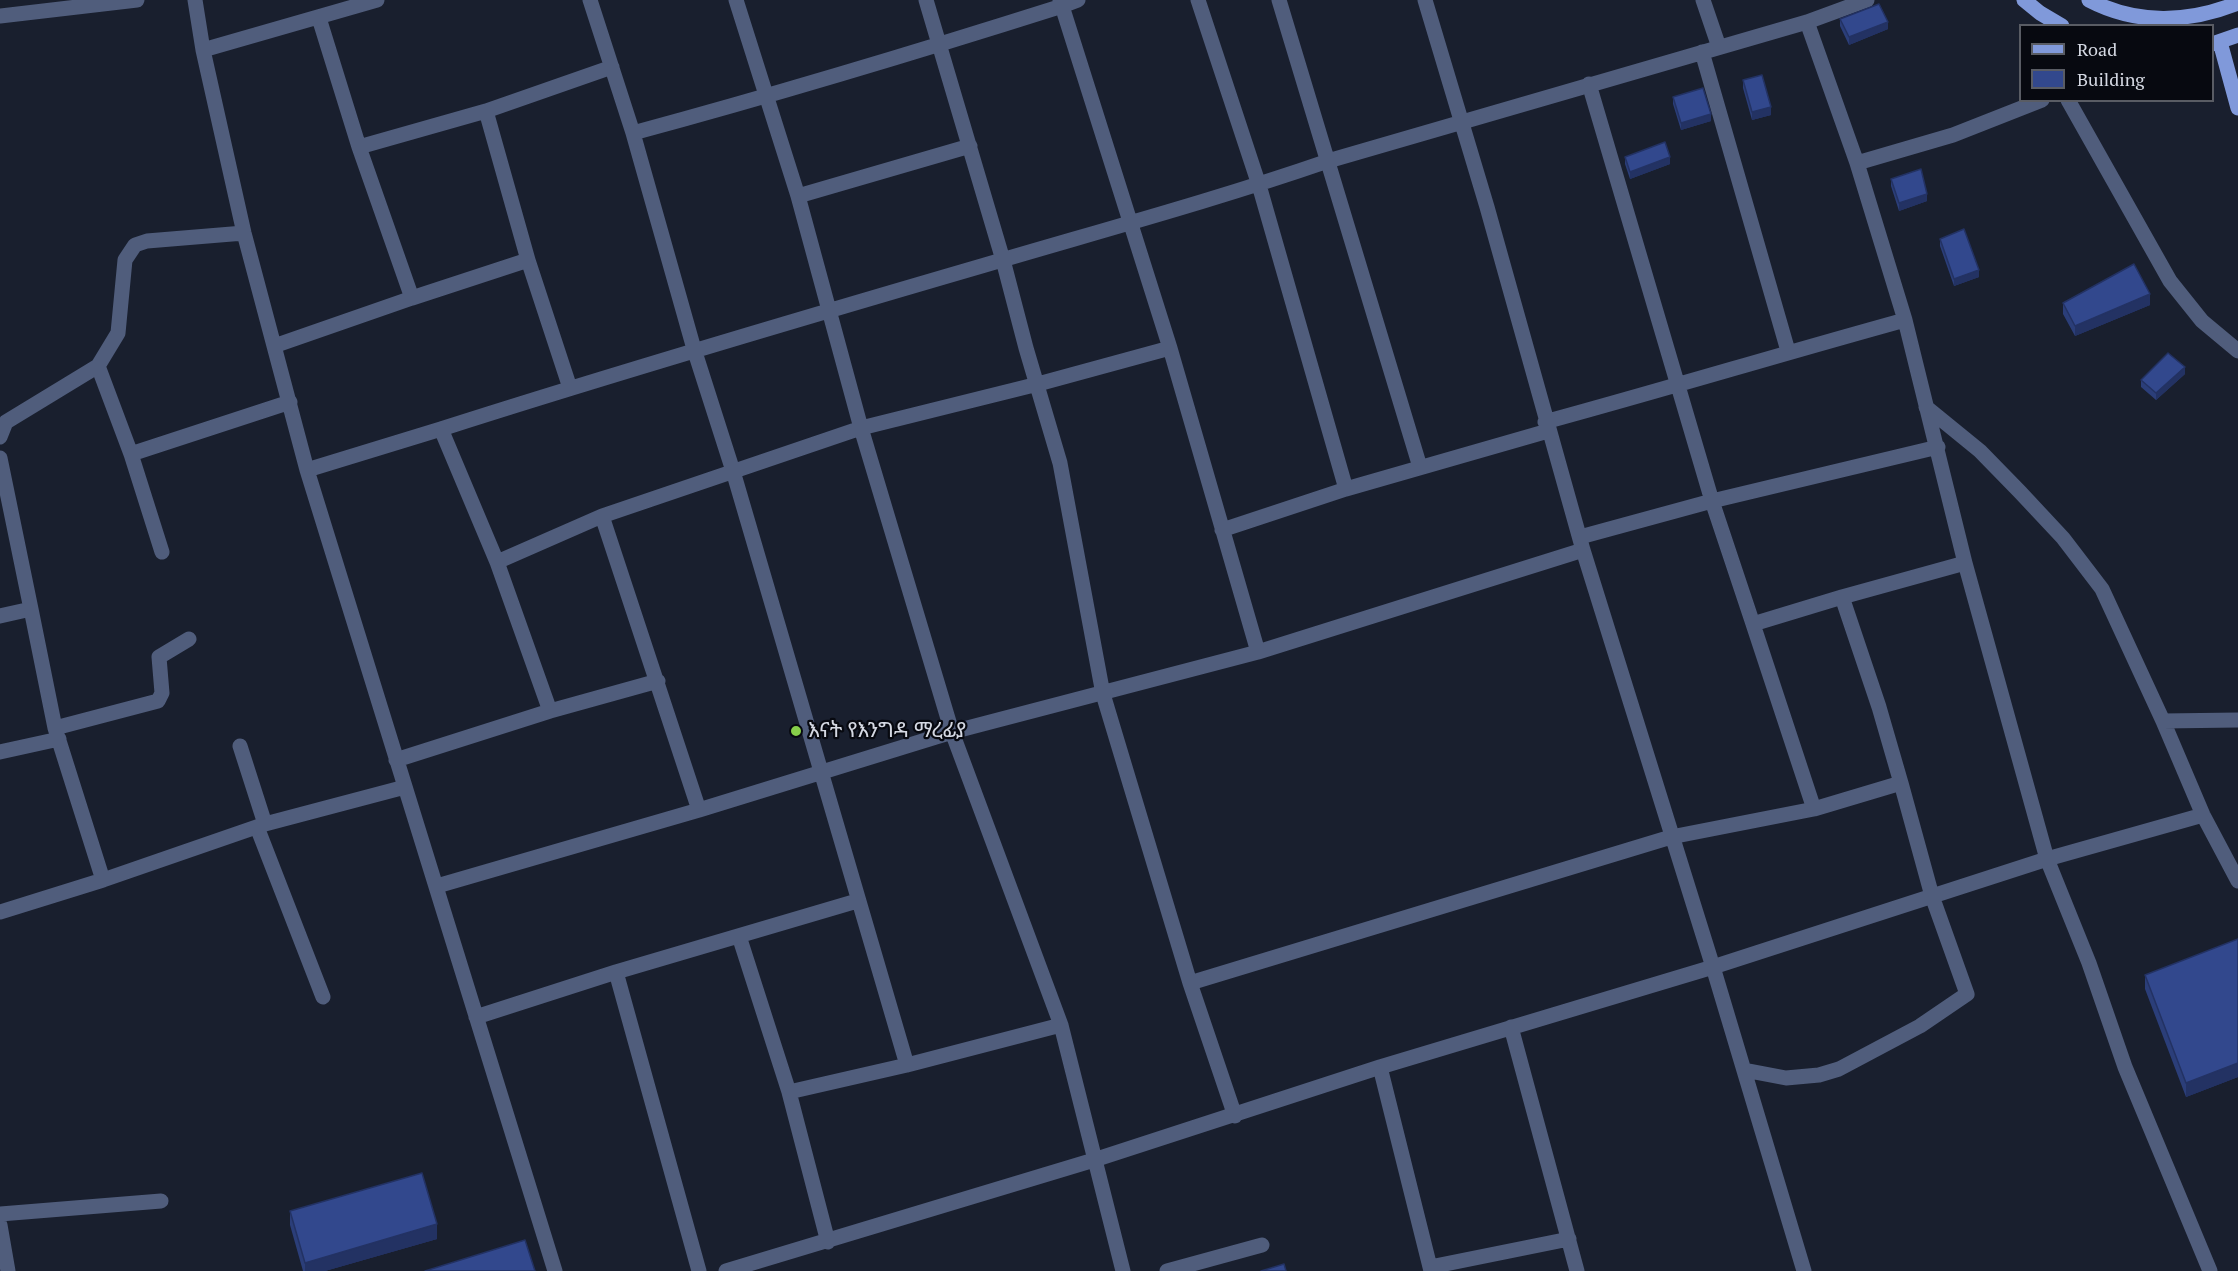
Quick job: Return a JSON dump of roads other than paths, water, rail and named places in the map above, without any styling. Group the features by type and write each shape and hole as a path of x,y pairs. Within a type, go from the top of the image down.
{"main road":[{"path":"2024,0 2059,24"},
{"path":"2089,0 2110,10 2164,19 2188,18 2238,3"},
{"path":"2238,35 2216,43 2238,108"}],"street":[{"path":"0,16 137,0"},
{"path":"195,0 203,50 244,233 308,470 555,1271"},
{"path":"203,50 377,0"},
{"path":"590,0 633,133 694,350 733,471 857,901 907,1065"},
{"path":"736,0 798,196 861,428 952,732 1061,1025 1123,1271"},
{"path":"926,0 1004,260 1026,348 1060,463 1103,694 1190,983 1235,1116"},
{"path":"633,133 766,97 940,45 1061,3 1078,0"},
{"path":"1198,0 1259,185 1346,489"},
{"path":"1280,0 1420,467"},
{"path":"1425,0 1581,544 1713,967 1804,1271"},
{"path":"1704,0 1719,47"},
{"path":"308,470 694,350 1129,224 1259,185 1328,161 1589,84 1807,22 1867,0"},
{"path":"1061,3 1170,348 1258,652"},
{"path":"319,18 359,147 412,298"},
{"path":"1807,22 1857,163 1905,320 1965,563 2047,858 2089,963 2125,1067 2210,1271"},
{"path":"1702,52 1788,351"},
{"path":"359,147 486,111 612,67"},
{"path":"1589,84 1712,501 1814,809"},
{"path":"1857,163 1953,135 2037,102"},
{"path":"2069,102 2170,281 2202,321 2238,351"},
{"path":"486,111 528,261 570,388"},
{"path":"798,196 970,147"},
{"path":"0,437 6,422 98,366 118,333 125,260 135,245 147,241 244,233"},
{"path":"274,346 528,261"},
{"path":"1222,530 1788,351 1905,320"},
{"path":"497,562 602,516 861,428 1170,348"},
{"path":"98,366 131,454 162,552"},
{"path":"131,454 290,402"},
{"path":"1926,407 1980,451 2012,483 2063,538 2102,589 2163,721 2203,815 2238,881"},
{"path":"441,429 497,562 550,711"},
{"path":"437,886 699,810 952,732 1258,652 1712,501 1938,447"},
{"path":"0,458 57,734 103,880"},
{"path":"602,516 699,810"},
{"path":"1753,624 1965,563"},
{"path":"1744,1070 1786,1078 1819,1075 1839,1069 1920,1026 1967,994 1932,896 1901,783 1842,597"},
{"path":"0,616 31,609"},
{"path":"0,752 158,701 162,693 159,657 189,639"},
{"path":"396,760 550,711 658,681"},
{"path":"2163,721 2238,720"},
{"path":"240,746 261,825 323,997"},
{"path":"1190,983 1671,837 1814,809 1901,783"},
{"path":"0,912 103,880 261,825 405,787"},
{"path":"726,1271 1094,1160 1380,1067 1713,967 2047,858 2203,815"},
{"path":"476,1017 616,972 857,901"},
{"path":"739,936 789,1092 828,1242"},
{"path":"616,972 699,1271"},
{"path":"789,1092 907,1065 1061,1025"},
{"path":"1511,1027 1577,1271"},
{"path":"1380,1067 1431,1269 1569,1239"},
{"path":"0,1214 161,1200"},
{"path":"0,1225 8,1271"},
{"path":"1167,1271 1262,1245"}],"place":[{"name":"እናት የእንግዳ ማረፊያ","path":"796,731"}]}
